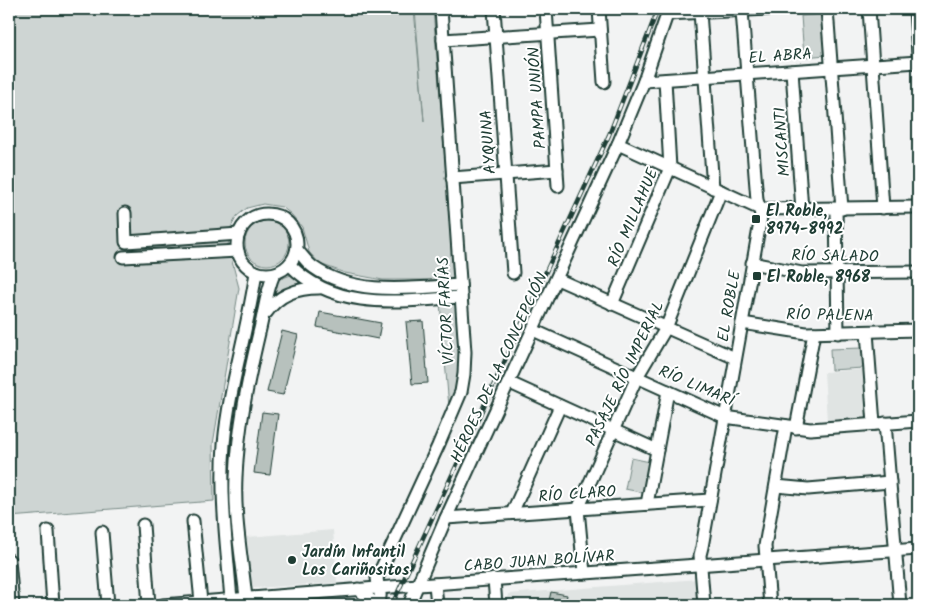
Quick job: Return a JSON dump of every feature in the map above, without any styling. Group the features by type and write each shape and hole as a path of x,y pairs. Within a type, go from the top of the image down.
{"street":[{"name":"VÍCTOR FARÍAS","path":"379,590 377,578 461,392 464,374 465,352 441,9"},
{"name":"AYQUINA","path":"494,9 513,273"},
{"name":"PAMPA UNIÓN","path":"546,9 558,186"},
{"path":"599,9 604,82"},
{"path":"668,11 700,12 769,9"},
{"path":"827,9 839,209 838,333"},
{"path":"868,9 883,208"},
{"path":"915,9 918,54"},
{"name":"HÉROES DE LA CONCEPCIÓN","path":"409,605 446,518 510,383 618,144 644,81 668,11"},
{"name":"EL ROBLE","path":"704,605 701,564 702,547 761,217 757,200 742,11"},
{"name":"PASAJE RÍO IMPERIAL","path":"584,573 578,509 637,377 666,328 717,189 700,12"},
{"path":"443,40 600,30"},
{"name":"EL ABRA","path":"644,81 918,62"},
{"name":"MISCANTI","path":"792,71 802,210"},
{"name":"RÍO MILLAHUE","path":"612,304 670,168 665,80"},
{"path":"618,144 760,209 802,210 918,207"},
{"path":"452,178 557,170"},
{"path":"124,213 126,242 239,234"},
{"path":"266,214 276,215 292,227 297,236 297,250 296,256 290,265 281,272 266,275 256,272 241,260 237,246 239,234 248,221 257,216 266,214"},
{"path":"297,250 311,266 324,274 343,281 373,288 460,285"},
{"path":"123,257 238,251"},
{"name":"RÍO SALADO","path":"752,264 792,273 918,272"},
{"path":"290,265 302,277 346,297 365,300 403,301 461,297"},
{"path":"240,601 223,495 224,443 233,380 256,272"},
{"path":"240,601 236,478 243,408 274,274"},
{"path":"556,279 735,358"},
{"path":"264,316 271,305 282,296 293,291 323,288"},
{"path":"403,288 403,301"},
{"name":"RÍO PALENA","path":"742,323 790,332 814,333 918,330"},
{"name":"RÍO LIMARÍ","path":"534,330 725,417 810,428 918,421"},
{"path":"867,332 879,424 890,482 900,605"},
{"path":"770,605 765,546 776,486 814,333"},
{"path":"510,383 657,450"},
{"path":"647,504 668,391"},
{"path":"512,513 560,406"},
{"path":"776,486 808,489 890,482"},
{"name":"RÍO CLARO","path":"446,518 710,500"},
{"path":"194,521 201,602"},
{"path":"143,525 149,605"},
{"path":"48,531 53,605"},
{"path":"102,532 108,605"},
{"name":"CABO JUAN BOLÍVAR","path":"163,605 240,601 358,589 379,590 494,579 918,549"},
{"path":"9,560 13,605"},
{"path":"494,579 496,605"},
{"path":"436,584 437,605"},
{"path":"358,589 374,605"},
{"path":"378,605 381,598 379,590"}],"shaded area":[{"path":"9,9 414,9 424,121 415,9 433,9 461,364 460,383 449,407 438,280 383,280 345,273 320,264 309,252 302,227 282,207 263,204 247,208 237,216 230,229 228,246 239,288 213,444 214,501 9,517"},
{"path":"822,14 826,55 804,57 801,16"},
{"path":"263,221 271,221 283,227 289,243 283,259 271,265 263,265 251,259 245,247 245,239 251,227"},
{"path":"291,275 299,281 298,284 278,293 273,293 277,280"},
{"path":"863,348 863,368 831,370 830,349"},
{"path":"867,369 870,418 827,421 824,372"},
{"path":"631,458 650,462 645,493 625,489"},
{"name":"Jardín Infantil Los Cariñositos","path":"333,530 337,583 254,588 251,584 247,537"},
{"path":"698,579 699,605 509,605 508,594"}],"building":[{"path":"320,312 381,323 378,339 317,327"},
{"path":"423,321 428,383 412,384 406,322"},
{"path":"282,331 298,335 283,395 267,392"},
{"path":"262,412 278,414 270,475 254,473"},
{"path":"551,592 567,595 565,605 548,605"}],"railway":[{"path":"392,605 609,135 658,9"}],"place":[{"name":"El Roble, 8974-8992","path":"756,219"},
{"name":"El Roble, 8968","path":"757,276"},
{"name":"Jardín Infantil Los Cariñositos","path":"292,560"}]}
